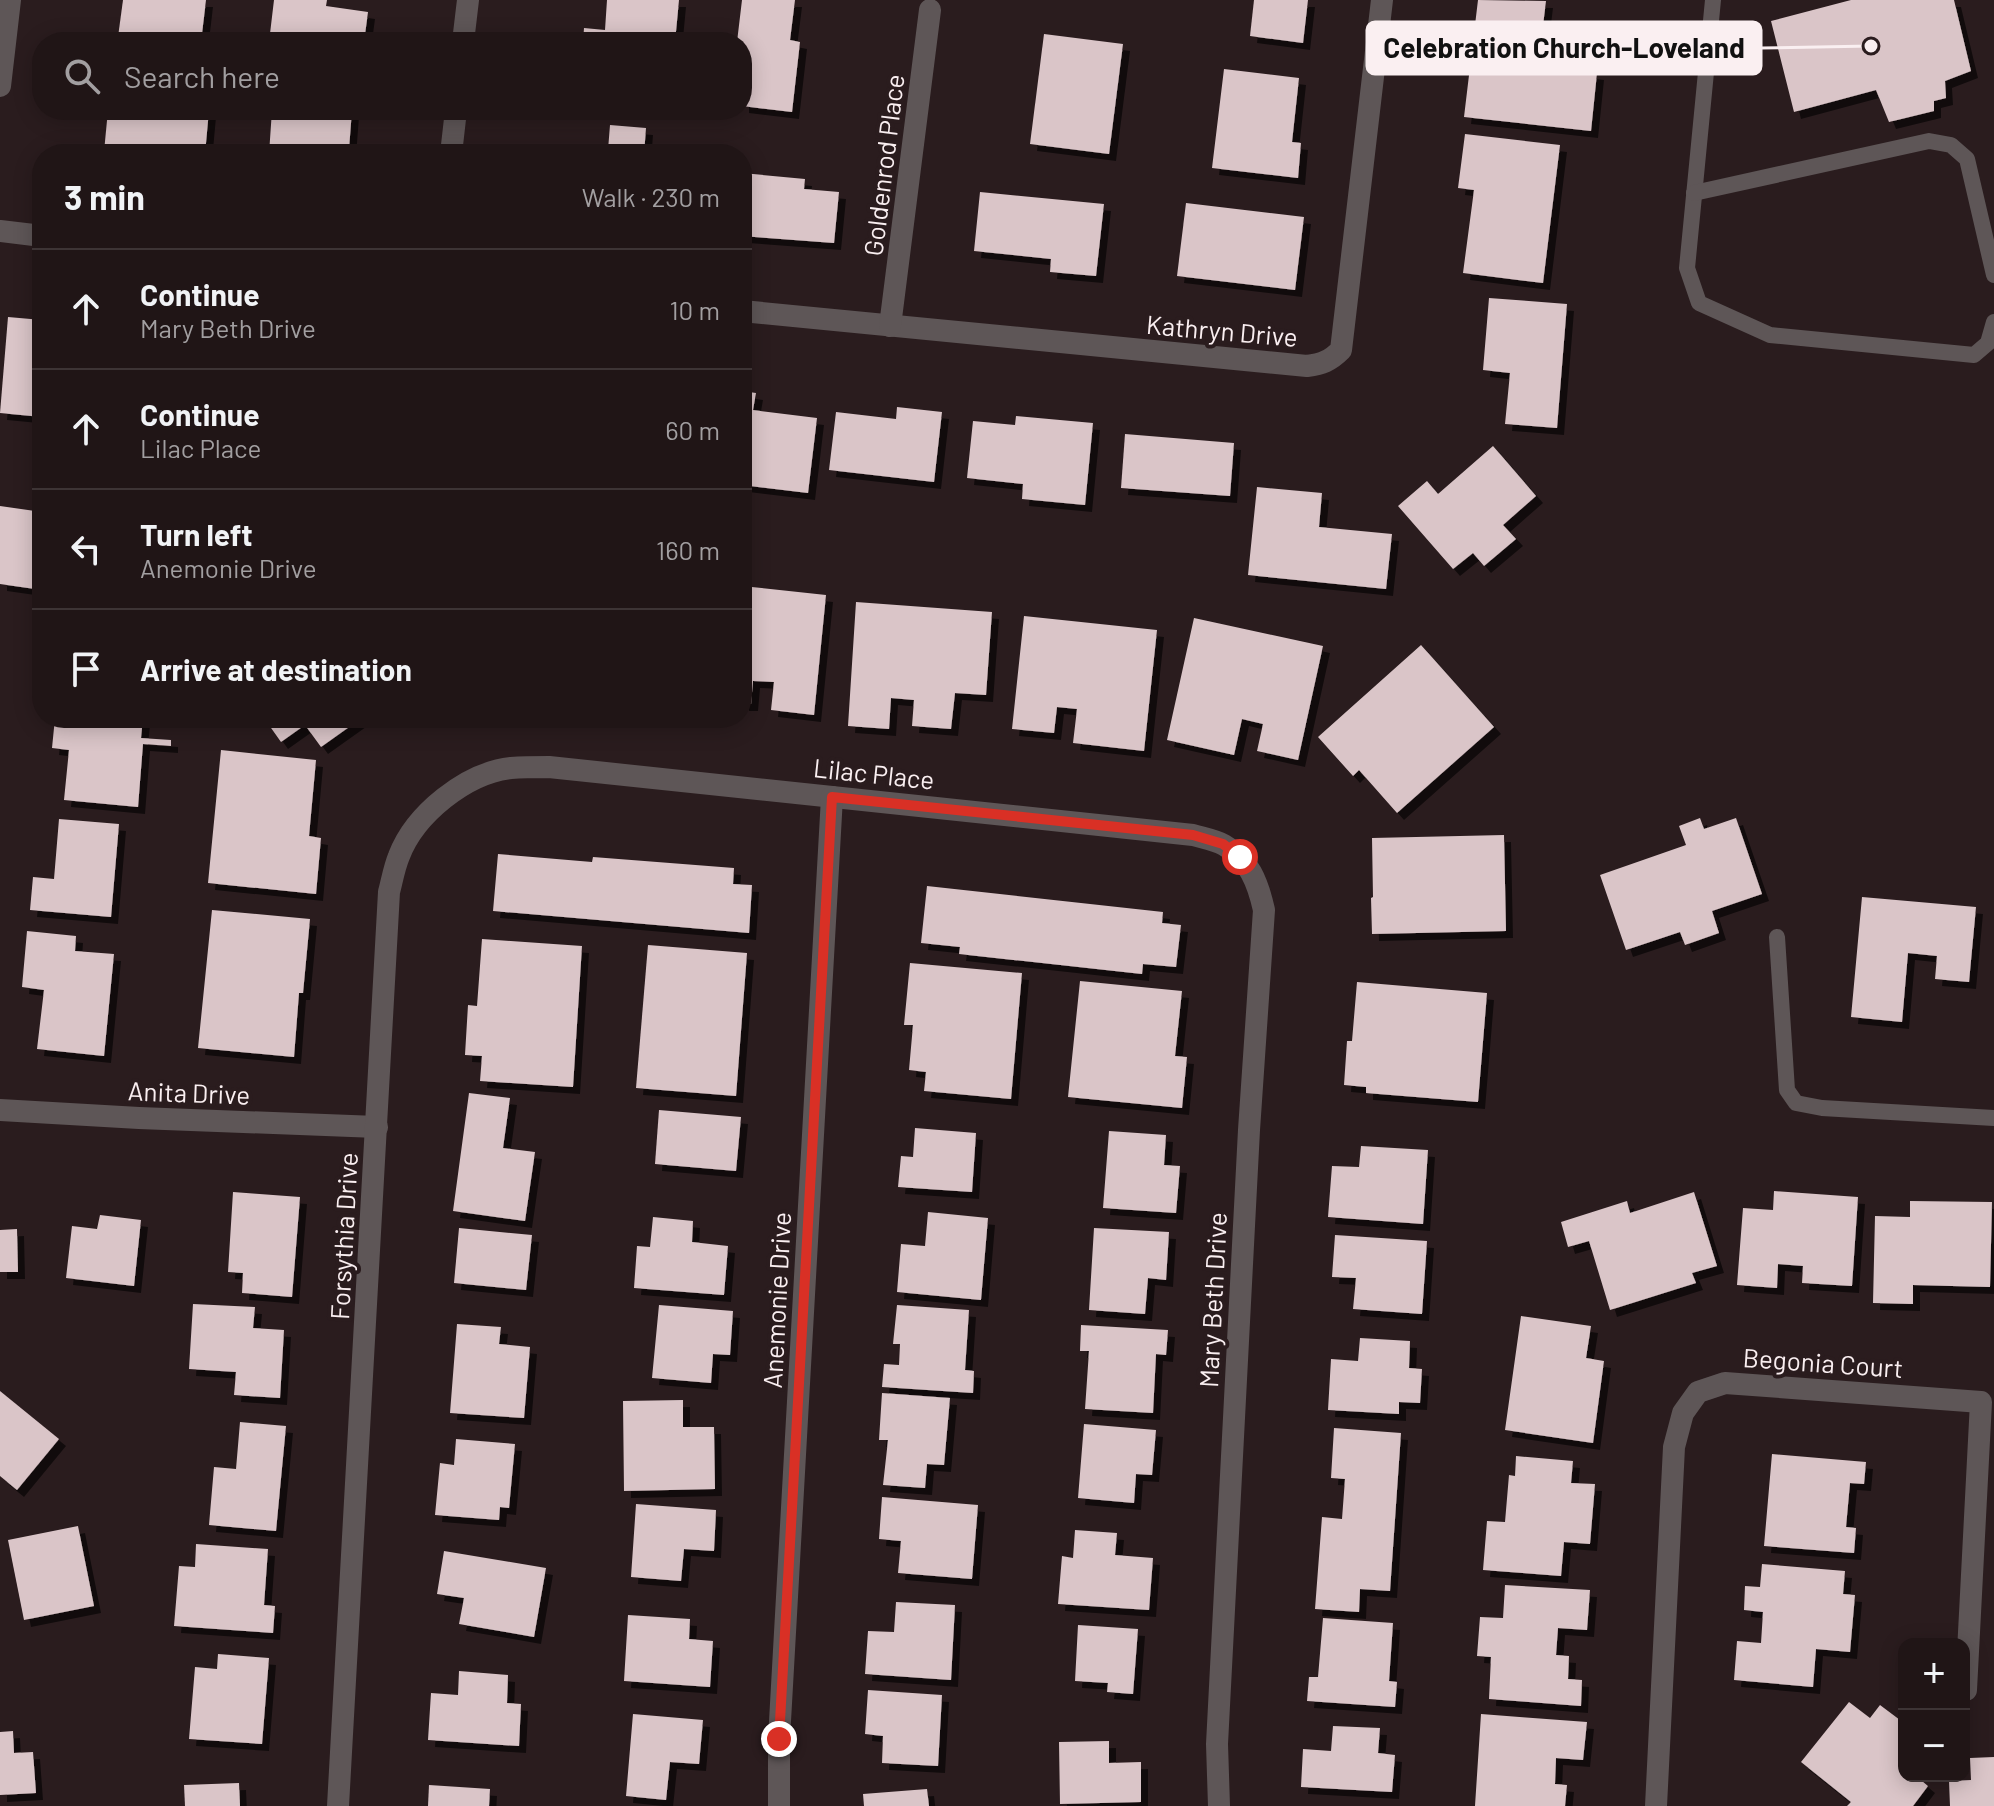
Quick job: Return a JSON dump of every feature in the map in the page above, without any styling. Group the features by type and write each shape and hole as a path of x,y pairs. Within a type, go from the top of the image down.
{"street":[{"path":"0,86 10,0"},
{"path":"464,32 468,0"},
{"name":"Kathryn Drive","path":"752,312 1307,366 1333,359 1341,350 1382,0"},
{"name":"Goldenrod Place","path":"890,326 930,10"},
{"path":"452,144 455,120"},
{"path":"0,231 32,235"},
{"name":"Lilac Place","path":"549,767 1193,835"},
{"name":"Forsythia Drive","path":"338,1806 389,892 399,855 414,828 438,802 470,781 508,768 549,767"},
{"name":"Anemonie Drive","path":"779,1806 779,1723 832,797"},
{"name":"Mary Beth Drive","path":"1193,835 1223,844 1240,857 1257,882 1264,910 1249,1130 1217,1744 1219,1806"},
{"name":"Anita Drive","path":"0,1110 377,1127"},
{"name":"Begonia Court","path":"1656,1806 1674,1447 1683,1413 1698,1392 1725,1383 1981,1402 1969,1638"}],"lane":[{"path":"1713,0 1687,268 1699,303 1770,335 1974,355 1991,343 1994,322"},
{"path":"1694,193 1929,141 1951,145 1967,159 1994,275"},
{"path":"1777,937 1787,1090 1796,1103 1822,1108 1994,1118"}],"building":[{"path":"123,0 206,0 202,32 119,32"},
{"path":"274,0 327,0 326,6 368,12 365,32 270,32"},
{"path":"607,0 679,0 676,32 584,32 584,28 605,30"},
{"path":"742,0 795,0 790,40 800,42 792,112 752,107 752,32 738,32"},
{"path":"1254,0 1308,0 1303,43 1250,36"},
{"path":"1478,0 1546,1 1538,66 1597,73 1591,131 1464,117"},
{"path":"1851,0 1954,0 1971,71 1945,81 1946,98 1934,101 1934,111 1889,122 1876,90 1794,112 1771,21"},
{"path":"1044,34 1123,44 1109,154 1030,144"},
{"path":"1224,69 1299,78 1292,142 1301,143 1298,178 1212,168"},
{"path":"107,120 208,120 206,144 105,144"},
{"path":"271,120 351,120 349,144 270,144"},
{"path":"610,125 646,128 645,144 608,144"},
{"path":"1465,134 1560,145 1543,283 1463,273 1474,190 1458,188"},
{"path":"752,174 805,179 804,189 839,192 834,243 752,237"},
{"path":"980,192 1104,204 1096,276 1050,272 1051,259 974,251"},
{"path":"1186,203 1304,217 1295,290 1177,276"},
{"path":"1489,298 1567,304 1557,428 1505,424 1510,373 1483,370"},
{"path":"8,317 32,319 32,416 0,413"},
{"path":"752,392 756,393 753,410 817,418 808,493 752,486"},
{"path":"897,407 942,412 934,482 829,470 836,412 896,419"},
{"path":"1016,416 1093,423 1085,505 1022,499 1023,484 967,478 973,421 1015,425"},
{"path":"1125,434 1234,443 1230,496 1121,488"},
{"path":"1493,446 1536,496 1503,525 1516,539 1484,566 1473,553 1453,569 1398,506 1427,481 1438,494"},
{"path":"1257,487 1322,493 1319,527 1392,534 1386,589 1248,575"},
{"path":"0,506 32,511 32,589 0,584"},
{"path":"752,587 826,595 814,715 771,710 774,682 753,681 752,692"},
{"path":"856,602 992,612 986,695 955,693 951,729 912,726 914,700 891,698 889,729 848,726"},
{"path":"1024,616 1157,630 1144,751 1073,743 1077,709 1057,707 1054,733 1012,729"},
{"path":"1194,618 1323,646 1298,760 1257,751 1263,724 1242,719 1234,755 1167,740"},
{"path":"1421,645 1494,727 1397,813 1359,770 1353,776 1318,737"},
{"path":"54,728 142,728 141,738 171,740 171,746 143,744 138,807 64,800 69,750 52,748"},
{"path":"271,728 301,728 281,742"},
{"path":"307,728 348,728 321,747"},
{"path":"221,750 316,760 309,836 321,838 316,894 208,883"},
{"path":"1700,818 1704,829 1736,818 1762,894 1712,911 1719,933 1685,945 1680,932 1626,950 1600,875 1686,845 1679,826"},
{"path":"59,819 119,824 111,917 30,910 33,877 54,879"},
{"path":"1504,835 1506,931 1372,934 1372,838"},
{"path":"498,854 592,862 593,857 734,868 733,884 752,885 749,933 493,911"},
{"path":"927,886 1163,912 1162,923 1181,925 1176,967 1143,964 1142,974 959,954 960,947 921,943"},
{"path":"1862,897 1976,907 1969,982 1935,979 1937,956 1908,953 1902,1022 1851,1017"},
{"path":"212,910 310,919 303,993 299,993 294,1057 198,1048"},
{"path":"27,931 76,936 75,951 114,954 104,1056 37,1049 44,990 22,987"},
{"path":"482,939 582,946 573,1087 480,1081 482,1056 465,1055 468,1005 477,1006"},
{"path":"648,945 747,953 736,1096 636,1088"},
{"path":"910,963 1022,973 1011,1099 924,1091 926,1072 909,1070 913,1025 904,1025"},
{"path":"1080,981 1182,991 1175,1056 1187,1057 1182,1108 1068,1097"},
{"path":"1357,982 1487,993 1478,1102 1366,1093 1366,1087 1344,1085 1347,1041 1352,1041"},
{"path":"469,1093 510,1098 503,1148 535,1152 525,1221 453,1211"},
{"path":"659,1110 741,1117 736,1171 655,1164"},
{"path":"915,1128 976,1133 972,1192 898,1187 901,1156 913,1157"},
{"path":"1109,1131 1166,1135 1164,1165 1180,1166 1176,1213 1103,1208"},
{"path":"1361,1146 1428,1150 1423,1224 1328,1217 1332,1166 1359,1167"},
{"path":"1774,1191 1858,1197 1852,1286 1802,1283 1803,1266 1778,1264 1777,1288 1737,1285 1743,1208 1773,1210"},
{"path":"233,1192 300,1197 292,1297 242,1293 243,1273 228,1272"},
{"path":"1694,1192 1717,1266 1692,1273 1696,1283 1610,1310 1589,1241 1568,1247 1561,1222 1627,1201 1630,1213"},
{"path":"1910,1201 1992,1202 1990,1287 1913,1285 1913,1304 1873,1303 1875,1216 1910,1217"},
{"path":"928,1212 988,1218 981,1300 897,1292 901,1244 925,1246"},
{"path":"100,1215 141,1220 134,1286 66,1278 72,1226 97,1229"},
{"path":"653,1217 693,1221 692,1242 728,1246 724,1295 634,1288 637,1246 650,1247"},
{"path":"459,1228 532,1235 526,1290 454,1283"},
{"path":"1094,1228 1169,1232 1166,1280 1148,1278 1145,1314 1089,1310"},
{"path":"17,1229 18,1272 0,1272 0,1230"},
{"path":"1335,1235 1427,1241 1422,1314 1353,1309 1356,1278 1332,1277"},
{"path":"193,1304 255,1307 253,1328 284,1330 280,1398 234,1395 236,1372 189,1369"},
{"path":"659,1305 733,1311 730,1355 713,1354 711,1383 652,1378"},
{"path":"897,1305 969,1310 965,1370 974,1371 973,1393 882,1387 884,1364 899,1365 900,1344 893,1344"},
{"path":"1521,1316 1591,1326 1586,1358 1604,1361 1593,1443 1505,1430"},
{"path":"457,1324 501,1327 499,1344 530,1347 524,1418 450,1413"},
{"path":"1081,1325 1168,1330 1166,1355 1156,1354 1153,1413 1085,1409 1089,1351 1080,1351"},
{"path":"1360,1338 1410,1341 1409,1368 1422,1369 1420,1403 1399,1402 1399,1414 1328,1410 1331,1359 1358,1361"},
{"path":"0,1391 59,1439 17,1490 0,1476"},
{"path":"882,1393 950,1398 944,1465 927,1464 925,1488 883,1485 888,1440 879,1440"},
{"path":"683,1400 683,1427 714,1427 715,1489 624,1491 623,1401"},
{"path":"240,1422 286,1426 276,1531 209,1525 214,1467 236,1469"},
{"path":"1084,1424 1156,1430 1152,1475 1136,1474 1134,1503 1078,1498"},
{"path":"1334,1428 1401,1433 1390,1591 1360,1589 1359,1612 1315,1609 1322,1517 1342,1519 1345,1479 1331,1478"},
{"path":"456,1439 515,1444 509,1508 500,1507 499,1520 435,1515 440,1463 454,1465"},
{"path":"1772,1454 1866,1462 1864,1484 1850,1483 1846,1527 1856,1528 1854,1553 1764,1546"},
{"path":"1516,1456 1573,1461 1571,1483 1595,1484 1590,1544 1564,1542 1561,1576 1483,1570 1487,1521 1505,1522 1509,1475 1515,1476"},
{"path":"882,1497 978,1505 972,1579 898,1573 901,1541 879,1539"},
{"path":"636,1504 716,1510 714,1551 684,1549 681,1581 631,1577"},
{"path":"78,1526 94,1606 24,1620 8,1540"},
{"path":"1075,1530 1117,1533 1115,1555 1153,1558 1149,1610 1058,1604 1062,1556 1073,1558"},
{"path":"196,1544 268,1549 264,1605 275,1606 273,1633 174,1626 179,1566 195,1567"},
{"path":"444,1551 546,1568 534,1637 459,1624 464,1598 437,1594"},
{"path":"1762,1564 1845,1571 1843,1594 1855,1595 1850,1652 1816,1649 1813,1687 1734,1680 1737,1641 1761,1643 1763,1612 1744,1610 1745,1586 1760,1587"},
{"path":"1505,1585 1590,1590 1587,1630 1558,1628 1556,1655 1569,1656 1568,1679 1582,1680 1581,1706 1489,1699 1491,1657 1477,1656 1480,1617 1503,1618"},
{"path":"896,1602 955,1605 951,1680 865,1674 868,1631 894,1632"},
{"path":"628,1615 690,1619 689,1639 713,1641 710,1687 624,1681"},
{"path":"1323,1618 1393,1623 1389,1681 1397,1682 1395,1707 1307,1701 1309,1677 1318,1677"},
{"path":"1078,1625 1138,1629 1133,1694 1107,1692 1108,1683 1075,1681"},
{"path":"218,1654 269,1658 262,1744 189,1739 195,1667 217,1669"},
{"path":"459,1671 508,1675 507,1703 521,1704 519,1746 428,1740 431,1693 458,1695"},
{"path":"868,1690 942,1695 938,1766 882,1763 883,1736 865,1734"},
{"path":"1849,1702 1870,1718 1880,1705 1898,1718 1898,1782 1923,1782 1928,1786 1913,1806 1847,1806 1851,1802 1801,1762"},
{"path":"633,1714 703,1720 699,1764 670,1762 666,1800 626,1796"},
{"path":"1481,1714 1587,1722 1583,1760 1556,1758 1555,1784 1567,1785 1565,1806 1475,1806"},
{"path":"1333,1726 1380,1728 1378,1753 1395,1755 1392,1792 1301,1787 1303,1749 1331,1751"},
{"path":"13,1731 14,1753 33,1752 36,1793 0,1795 0,1732"},
{"path":"1109,1741 1109,1763 1141,1762 1141,1802 1060,1804 1059,1742"},
{"path":"1994,1757 1994,1806 1950,1806 1949,1782 1970,1782 1970,1758"},
{"path":"239,1783 240,1806 185,1806 184,1785"},
{"path":"429,1785 490,1789 489,1806 428,1806"},
{"path":"927,1789 929,1806 864,1806 863,1794"}],"place":[{"name":"Celebration Church-Loveland","path":"1871,46"}],"route":[{"path":"779,1739 832,797 1193,835 1223,844 1240,857"}]}
